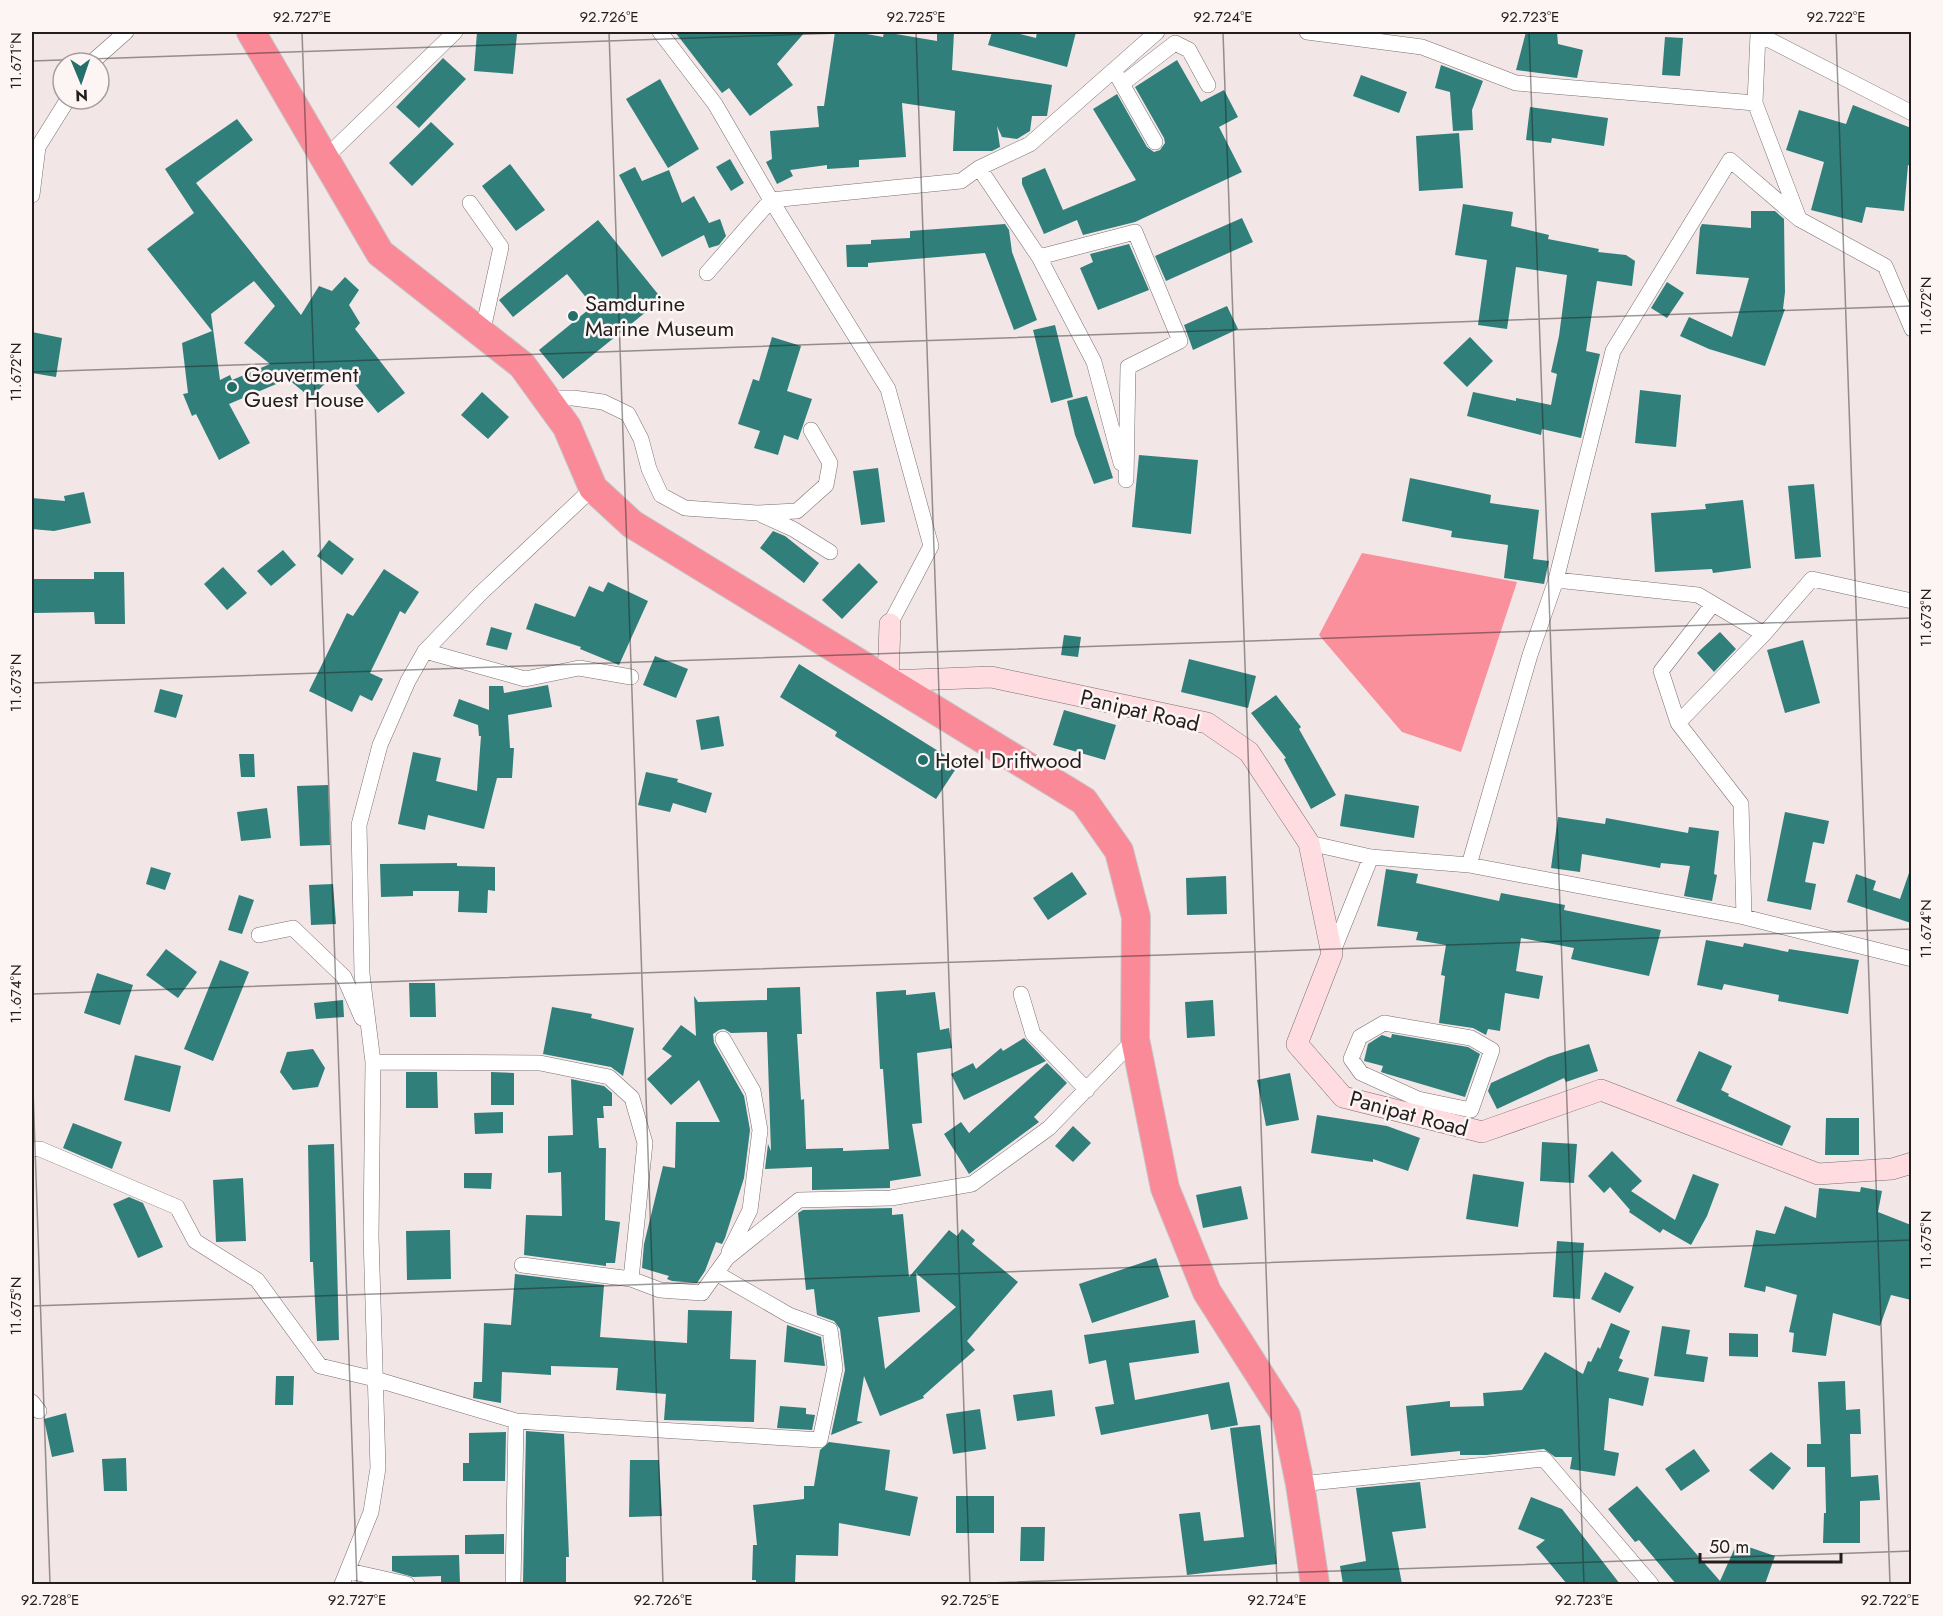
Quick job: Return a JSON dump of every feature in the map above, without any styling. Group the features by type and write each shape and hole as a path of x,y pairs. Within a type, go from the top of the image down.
{"highway":[{"path":"250,32 380,253 522,365 567,427 592,488 632,524 1084,801 1113,842 1119,851 1136,917 1135,1039 1165,1188 1207,1292 1286,1416 1300,1484 1315,1584"}],"street":[{"path":"105,51 126,32"},
{"path":"325,158 455,32"},
{"path":"660,32 715,104 771,200 888,389 930,546 890,624 888,681"},
{"path":"707,273 771,200 961,181 979,168 1030,144 1157,32"},
{"path":"1307,32 1422,47 1516,83 1755,103"},
{"path":"1799,219 1755,103 1760,32 1911,113"},
{"path":"1122,84 1175,43 1189,50 1208,85"},
{"path":"1114,70 1155,142"},
{"path":"32,195 38,147 60,111"},
{"path":"1469,865 1530,655 1556,580 1613,351 1730,160 1799,219 1885,266 1911,329"},
{"path":"979,168 1039,257 1094,362 1126,480 1128,367 1180,341 1135,232 1039,257"},
{"path":"470,203 501,247 482,334"},
{"path":"546,399 573,398 603,402 628,414 661,495 685,508 757,513 797,512 826,485 830,463 811,430"},
{"path":"407,1584 345,1578 371,1512 378,1468 371,1236 373,1062 362,974 359,825 380,746 408,681 425,651 481,593 592,488"},
{"path":"757,513 793,529 830,552"},
{"path":"1678,723 1764,634 1812,579 1911,602"},
{"path":"1556,580 1698,595 1764,634"},
{"path":"1713,604 1661,671 1678,723 1741,804 1744,917"},
{"path":"425,651 525,679 579,668 631,677"},
{"name":"Panipat Road","path":"888,681 991,677 1207,723 1249,752 1309,843 1332,954 1297,1044 1343,1097 1415,1107 1482,1132 1601,1090 1818,1174 1892,1168 1911,1163"},
{"path":"1309,843 1371,857 1469,865 1744,917 1911,959"},
{"path":"1332,954 1371,857"},
{"path":"259,935 293,928 344,977 370,1034"},
{"path":"1021,993 1033,1034 1087,1090"},
{"path":"1384,1023 1471,1038 1492,1050 1471,1110 1415,1107 1361,1072 1351,1059 1360,1037 1384,1023"},
{"path":"522,1265 631,1279 660,1290 702,1293 727,1258 750,1210 760,1130 753,1091 723,1039"},
{"path":"727,1258 799,1200 891,1198 972,1184 1049,1128 1135,1039"},
{"path":"373,1062 540,1063 609,1077 632,1098 645,1143 631,1279"},
{"path":"32,1149 40,1149 177,1207 195,1241 257,1280 320,1366 375,1379 516,1421 820,1440 835,1368 830,1330 789,1315 716,1273"},
{"path":"513,1584 516,1421"},
{"path":"1300,1484 1544,1459 1651,1584"}],"shaded area":[{"path":"1362,553 1517,582 1461,752 1402,732 1319,635"}],"building":[{"path":"477,32 517,34 513,74 474,71"},
{"path":"675,32 805,32 777,64 793,85 750,116 729,88 722,93"},
{"path":"835,32 856,32 883,37 884,32 937,41 937,32 954,32 952,70 1052,85 1047,116 1032,116 1030,131 1017,139 1002,137 997,126 1000,147 992,151 953,151 955,111 902,103 906,157 859,160 859,167 827,169 827,165 790,170 793,176 777,184 766,162 772,159 770,131 819,127 817,106 824,106"},
{"path":"992,32 1012,32 1036,38 1037,32 1076,32 1067,67 988,45"},
{"path":"1526,32 1557,32 1558,44 1583,50 1577,78 1516,70"},
{"path":"1665,37 1683,38 1680,76 1662,75"},
{"path":"443,58 466,79 419,128 396,107"},
{"path":"1177,60 1201,102 1224,90 1238,117 1219,127 1242,172 1135,222 1083,235 1077,220 1044,234 1022,184 1022,178 1045,168 1063,210 1136,180 1093,109 1117,94 1147,147 1154,152 1160,150 1165,143 1164,138 1135,87"},
{"path":"1441,65 1483,81 1472,110 1473,130 1453,131 1450,92 1435,88"},
{"path":"1361,75 1407,92 1399,113 1353,96"},
{"path":"660,79 699,149 668,168 626,99"},
{"path":"1853,105 1911,128 1911,166 1908,165 1904,211 1866,207 1862,223 1811,210 1824,162 1786,150 1799,110 1846,124"},
{"path":"1530,107 1608,118 1604,146 1552,138 1551,143 1526,140"},
{"path":"237,119 253,140 196,183 301,315 319,286 332,291 345,277 359,290 349,305 360,323 355,329 405,393 378,413 341,367 311,398 288,379 229,404 250,443 219,460 196,414 192,416 183,394 188,393 182,343 212,331 147,249 194,213 165,169","holes":["254,281 275,306 244,343 270,364 232,380 230,375 220,380 211,314"]},
{"path":"431,122 454,144 412,186 389,163"},
{"path":"1459,133 1463,188 1419,191 1416,136"},
{"path":"730,159 744,183 731,191 716,167"},
{"path":"510,164 545,210 516,231 482,186"},
{"path":"635,167 642,181 669,170 682,203 694,196 709,223 720,219 726,236 719,245 709,248 704,235 662,257 619,175"},
{"path":"1463,204 1513,212 1511,226 1549,235 1548,239 1599,249 1598,252 1626,255 1635,261 1632,286 1597,281 1586,351 1600,354 1581,438 1542,429 1541,435 1467,416 1473,392 1516,401 1516,398 1551,405 1557,374 1551,372 1559,336 1567,275 1516,267 1507,329 1478,325 1487,260 1455,255"},
{"path":"1751,211 1775,211 1784,219 1785,292 1783,309 1785,309 1765,366 1709,349 1680,336 1689,317 1732,337 1749,278 1696,274 1700,228 1702,224 1751,228"},
{"path":"1242,218 1253,242 1166,281 1155,256"},
{"path":"598,220 662,299 563,379 539,350 593,306 567,274 513,317 499,300"},
{"path":"1005,224 1009,230 1012,252 1037,320 1014,330 985,253 868,263 868,267 847,267 846,245 871,244 871,240 910,238 910,231"},
{"path":"1129,244 1149,290 1098,310 1080,268 1093,262 1090,254"},
{"path":"1667,282 1684,293 1667,318 1651,308"},
{"path":"1227,306 1238,329 1193,350 1184,325"},
{"path":"1055,325 1073,397 1051,403 1033,330"},
{"path":"32,332 62,338 56,377 32,373"},
{"path":"772,337 801,346 787,391 812,399 798,440 784,435 778,455 754,448 760,431 738,424 753,379 759,381"},
{"path":"1470,337 1493,361 1467,387 1443,363"},
{"path":"1640,390 1681,395 1676,447 1635,443"},
{"path":"482,392 509,417 488,439 461,415"},
{"path":"1087,396 1113,478 1094,484 1075,435 1067,401"},
{"path":"1139,455 1198,460 1191,534 1132,527"},
{"path":"878,468 885,522 861,525 853,471"},
{"path":"1410,478 1491,495 1490,503 1539,510 1533,559 1549,561 1544,584 1504,578 1508,545 1451,537 1452,531 1402,521"},
{"path":"1814,484 1821,557 1795,559 1788,486"},
{"path":"84,492 91,523 54,531 32,529 32,498 65,501 64,496"},
{"path":"1743,500 1751,568 1713,573 1712,569 1655,572 1651,513 1706,509 1705,504"},
{"path":"773,531 785,536 819,563 804,583 760,548"},
{"path":"329,540 354,559 342,575 317,556"},
{"path":"283,550 296,565 271,586 257,571"},
{"path":"859,563 878,582 842,619 822,600"},
{"path":"223,567 247,593 227,610 204,584"},
{"path":"384,569 419,592 405,614 400,611 370,673 383,679 372,701 360,695 352,712 309,691 347,613 353,616"},
{"path":"94,572 124,572 125,624 95,624 94,612 34,613 34,579 94,579"},
{"path":"608,582 648,601 619,665 580,649 581,647 526,629 535,603 575,617 589,586 603,592"},
{"path":"491,627 512,633 507,650 486,645"},
{"path":"1720,632 1736,649 1714,672 1697,653"},
{"path":"1064,635 1081,637 1078,657 1061,655"},
{"path":"1803,640 1820,703 1785,713 1767,650"},
{"path":"655,656 688,669 676,698 643,685"},
{"path":"1189,659 1256,676 1248,708 1181,692"},
{"path":"799,664 959,764 936,799 835,736 837,732 780,697"},
{"path":"548,685 552,707 508,715 510,748 514,748 512,778 497,778 484,829 428,815 425,830 398,824 413,752 441,758 436,781 477,791 481,736 479,736 478,725 453,716 459,699 489,710 489,686 503,686 504,693"},
{"path":"160,689 183,695 176,718 154,712"},
{"path":"1276,695 1301,727 1299,729 1336,795 1311,809 1284,759 1286,758 1251,713"},
{"path":"1064,710 1116,725 1105,760 1053,745"},
{"path":"719,716 724,746 701,750 696,720"},
{"path":"239,754 254,754 255,777 241,777"},
{"path":"646,772 678,779 677,782 712,793 706,813 673,803 670,812 638,805"},
{"path":"328,785 330,845 300,846 297,786"},
{"path":"1345,794 1419,806 1414,838 1340,826"},
{"path":"267,808 271,838 241,841 237,812"},
{"path":"1785,812 1829,821 1824,844 1813,842 1805,882 1816,884 1811,910 1767,901"},
{"path":"1558,817 1605,824 1606,818 1688,833 1689,827 1719,831 1714,874 1717,875 1712,901 1684,896 1690,866 1661,863 1660,868 1582,854 1580,872 1551,868"},
{"path":"457,863 457,866 495,867 495,891 488,890 487,913 458,912 459,891 413,891 413,896 381,897 380,864"},
{"path":"151,867 171,873 165,890 146,884"},
{"path":"1386,869 1418,874 1416,883 1499,901 1501,893 1565,905 1564,910 1661,930 1649,976 1571,959 1574,948 1521,938 1516,971 1543,976 1539,999 1505,993 1500,1031 1488,1029 1486,1035 1473,1028 1439,1023 1445,976 1441,975 1446,945 1416,940 1418,932 1377,926"},
{"path":"1072,872 1087,894 1048,920 1033,898"},
{"path":"1909,873 1911,873 1911,923 1847,902 1856,874 1876,881 1873,890 1900,899"},
{"path":"1226,876 1227,914 1187,915 1186,878"},
{"path":"333,884 336,924 311,925 309,885"},
{"path":"239,895 254,900 242,934 228,930"},
{"path":"1706,940 1743,947 1744,943 1788,952 1789,949 1859,960 1848,1014 1778,1001 1779,995 1724,984 1722,990 1697,985"},
{"path":"166,949 197,972 178,998 146,975"},
{"path":"220,960 249,972 213,1061 184,1049"},
{"path":"97,973 133,985 120,1025 84,1013"},
{"path":"409,983 435,983 436,1017 410,1017"},
{"path":"800,987 802,1034 797,1034 801,1100 804,1099 806,1149 843,1148 843,1151 889,1149 883,1069 880,1069 876,992 906,990 906,995 935,992 940,1030 949,1028 952,1048 917,1053 922,1123 912,1124 921,1176 890,1181 890,1188 812,1190 812,1167 765,1169 768,1144 771,1151 767,1032 731,1033 724,1029 719,1030 713,1034 714,1043 744,1096 750,1130 744,1178 725,1238 722,1244 716,1242 705,1271 697,1283 672,1281 667,1279 669,1276 642,1268 644,1244 663,1166 675,1168 676,1122 720,1122 699,1080 671,1105 647,1079 672,1056 662,1049 681,1025 696,1036 694,996 698,1002 767,1000 767,988"},
{"path":"343,1000 344,1017 316,1019 314,1003"},
{"path":"1213,1000 1215,1036 1187,1038 1185,1002"},
{"path":"552,1007 592,1014 591,1018 634,1028 623,1076 611,1067 543,1054"},
{"path":"1392,1034 1468,1047 1480,1054 1465,1097 1381,1072 1383,1066 1364,1061 1368,1044 1382,1035 1391,1038"},
{"path":"1024,1038 1046,1061 964,1100 951,1074 973,1063 976,1069 1001,1048 1003,1051"},
{"path":"1589,1044 1598,1071 1566,1082 1564,1078 1497,1109 1488,1091 1491,1083 1548,1057"},
{"path":"313,1049 325,1068 318,1087 293,1090 280,1072 287,1052"},
{"path":"1699,1051 1732,1066 1721,1090 1729,1094 1728,1096 1791,1126 1782,1146 1676,1101"},
{"path":"135,1055 181,1066 170,1112 124,1100"},
{"path":"1047,1063 1067,1083 1034,1117 1039,1122 969,1174 944,1134 961,1122 969,1133"},
{"path":"406,1072 437,1072 438,1108 406,1108"},
{"path":"491,1072 514,1073 514,1105 491,1105"},
{"path":"1290,1073 1299,1120 1266,1126 1257,1080"},
{"path":"571,1079 604,1086 612,1093 612,1106 603,1106 604,1118 597,1118 599,1148 606,1148 605,1220 620,1222 615,1263 606,1263 606,1266 524,1255 526,1215 562,1216 561,1172 548,1173 548,1136 573,1135"},
{"path":"503,1112 503,1133 475,1134 474,1113"},
{"path":"1317,1115 1387,1126 1420,1138 1408,1171 1373,1159 1373,1162 1311,1153"},
{"path":"1826,1118 1859,1118 1859,1155 1825,1155"},
{"path":"73,1123 122,1142 112,1169 63,1148"},
{"path":"1073,1126 1091,1143 1073,1162 1055,1146"},
{"path":"1542,1142 1577,1144 1574,1183 1540,1181"},
{"path":"334,1144 339,1340 317,1341 313,1262 310,1262 308,1145"},
{"path":"1612,1151 1642,1181 1631,1191 1675,1220 1693,1174 1719,1184 1707,1216 1691,1245 1663,1229 1660,1233 1629,1212 1630,1210 1610,1187 1604,1193 1588,1176"},
{"path":"464,1173 492,1173 491,1189 464,1188"},
{"path":"1473,1174 1524,1182 1518,1227 1466,1219"},
{"path":"243,1178 246,1241 216,1242 213,1180"},
{"path":"1241,1186 1248,1219 1203,1228 1196,1195"},
{"path":"1861,1187 1882,1191 1878,1212 1911,1225 1911,1300 1891,1295 1880,1326 1833,1313 1826,1356 1792,1352 1794,1333 1789,1332 1797,1295 1766,1286 1765,1292 1744,1287 1756,1230 1775,1234 1785,1206 1816,1218 1819,1188 1860,1192"},
{"path":"129,1197 143,1203 163,1247 138,1258 113,1204"},
{"path":"892,1208 892,1215 903,1214 909,1277 949,1230 957,1236 962,1229 975,1240 972,1244 1018,1282 967,1341 975,1350 923,1396 924,1398 880,1416 864,1376 857,1421 863,1422 831,1435 845,1370 840,1329 834,1321 817,1315 814,1289 806,1290 798,1213 803,1210","holes":["916,1273 956,1307 885,1369 878,1317 920,1312"]},
{"path":"450,1230 451,1279 407,1280 406,1231"},
{"path":"1557,1241 1584,1243 1580,1299 1553,1297"},
{"path":"1156,1258 1169,1297 1092,1323 1079,1284"},
{"path":"1605,1272 1634,1287 1620,1313 1591,1299"},
{"path":"515,1274 604,1285 600,1337 687,1343 688,1310 732,1311 730,1359 756,1360 754,1422 664,1420 666,1394 616,1390 618,1368 551,1366 551,1375 502,1372 501,1403 473,1398 474,1382 482,1382 484,1323 511,1325"},
{"path":"1195,1320 1199,1353 1129,1363 1135,1400 1229,1382 1238,1425 1211,1430 1208,1414 1101,1435 1095,1407 1114,1404 1106,1360 1089,1364 1084,1335"},
{"path":"1611,1323 1630,1331 1619,1358 1623,1360 1618,1371 1649,1378 1643,1406 1609,1398 1604,1450 1619,1453 1615,1476 1570,1469 1572,1457 1555,1457 1544,1449 1486,1455 1460,1455 1460,1451 1411,1456 1406,1406 1450,1401 1450,1407 1484,1406 1483,1393 1522,1390 1545,1352 1583,1374 1588,1361 1591,1362 1598,1347 1600,1349"},
{"path":"787,1325 821,1337 825,1366 784,1362"},
{"path":"1662,1326 1690,1330 1686,1354 1708,1357 1704,1382 1654,1376"},
{"path":"1729,1333 1758,1334 1758,1357 1729,1356"},
{"path":"276,1376 294,1376 293,1405 275,1405"},
{"path":"1845,1381 1846,1410 1860,1409 1861,1434 1850,1434 1851,1477 1878,1475 1880,1500 1860,1501 1860,1543 1823,1543 1824,1513 1826,1513 1825,1467 1807,1467 1807,1444 1821,1444 1818,1382"},
{"path":"1052,1390 1055,1416 1017,1421 1013,1395"},
{"path":"780,1406 806,1408 806,1414 815,1415 812,1430 777,1428"},
{"path":"980,1409 986,1449 953,1454 946,1414"},
{"path":"66,1413 74,1452 52,1457 44,1419"},
{"path":"1260,1425 1277,1564 1187,1575 1179,1514 1200,1512 1204,1541 1244,1537 1230,1428"},
{"path":"526,1431 564,1434 569,1557 566,1557 566,1584 523,1584"},
{"path":"506,1432 505,1481 463,1481 463,1463 469,1463 469,1433"},
{"path":"829,1442 890,1450 885,1490 918,1497 910,1536 839,1523 838,1556 796,1555 795,1584 756,1584 756,1580 752,1580 753,1545 757,1545 753,1505 804,1499 804,1486 814,1486 820,1450"},
{"path":"1694,1449 1710,1471 1681,1491 1665,1469"},
{"path":"1771,1452 1791,1468 1773,1490 1749,1470"},
{"path":"126,1458 127,1491 104,1491 102,1459"},
{"path":"630,1460 659,1460 662,1516 629,1517"},
{"path":"1420,1482 1426,1528 1392,1532 1402,1584 1343,1584 1340,1566 1366,1561 1356,1488"},
{"path":"1637,1486 1720,1581 1737,1543 1775,1556 1765,1584 1676,1584 1639,1540 1635,1542 1608,1509"},
{"path":"956,1496 994,1496 994,1533 956,1533"},
{"path":"1531,1497 1562,1509 1620,1584 1567,1584 1536,1547 1545,1540 1518,1529"},
{"path":"1021,1527 1045,1527 1044,1561 1020,1561"},
{"path":"504,1534 504,1554 465,1554 465,1535"},
{"path":"459,1555 460,1584 441,1584 441,1576 413,1577 392,1571 392,1556"}],"place":[{"name":"Samdurine Marine Museum","path":"573,316"},
{"name":"Gouverment Guest House","path":"232,387"},
{"name":"Hotel Driftwood","path":"923,760"}]}
